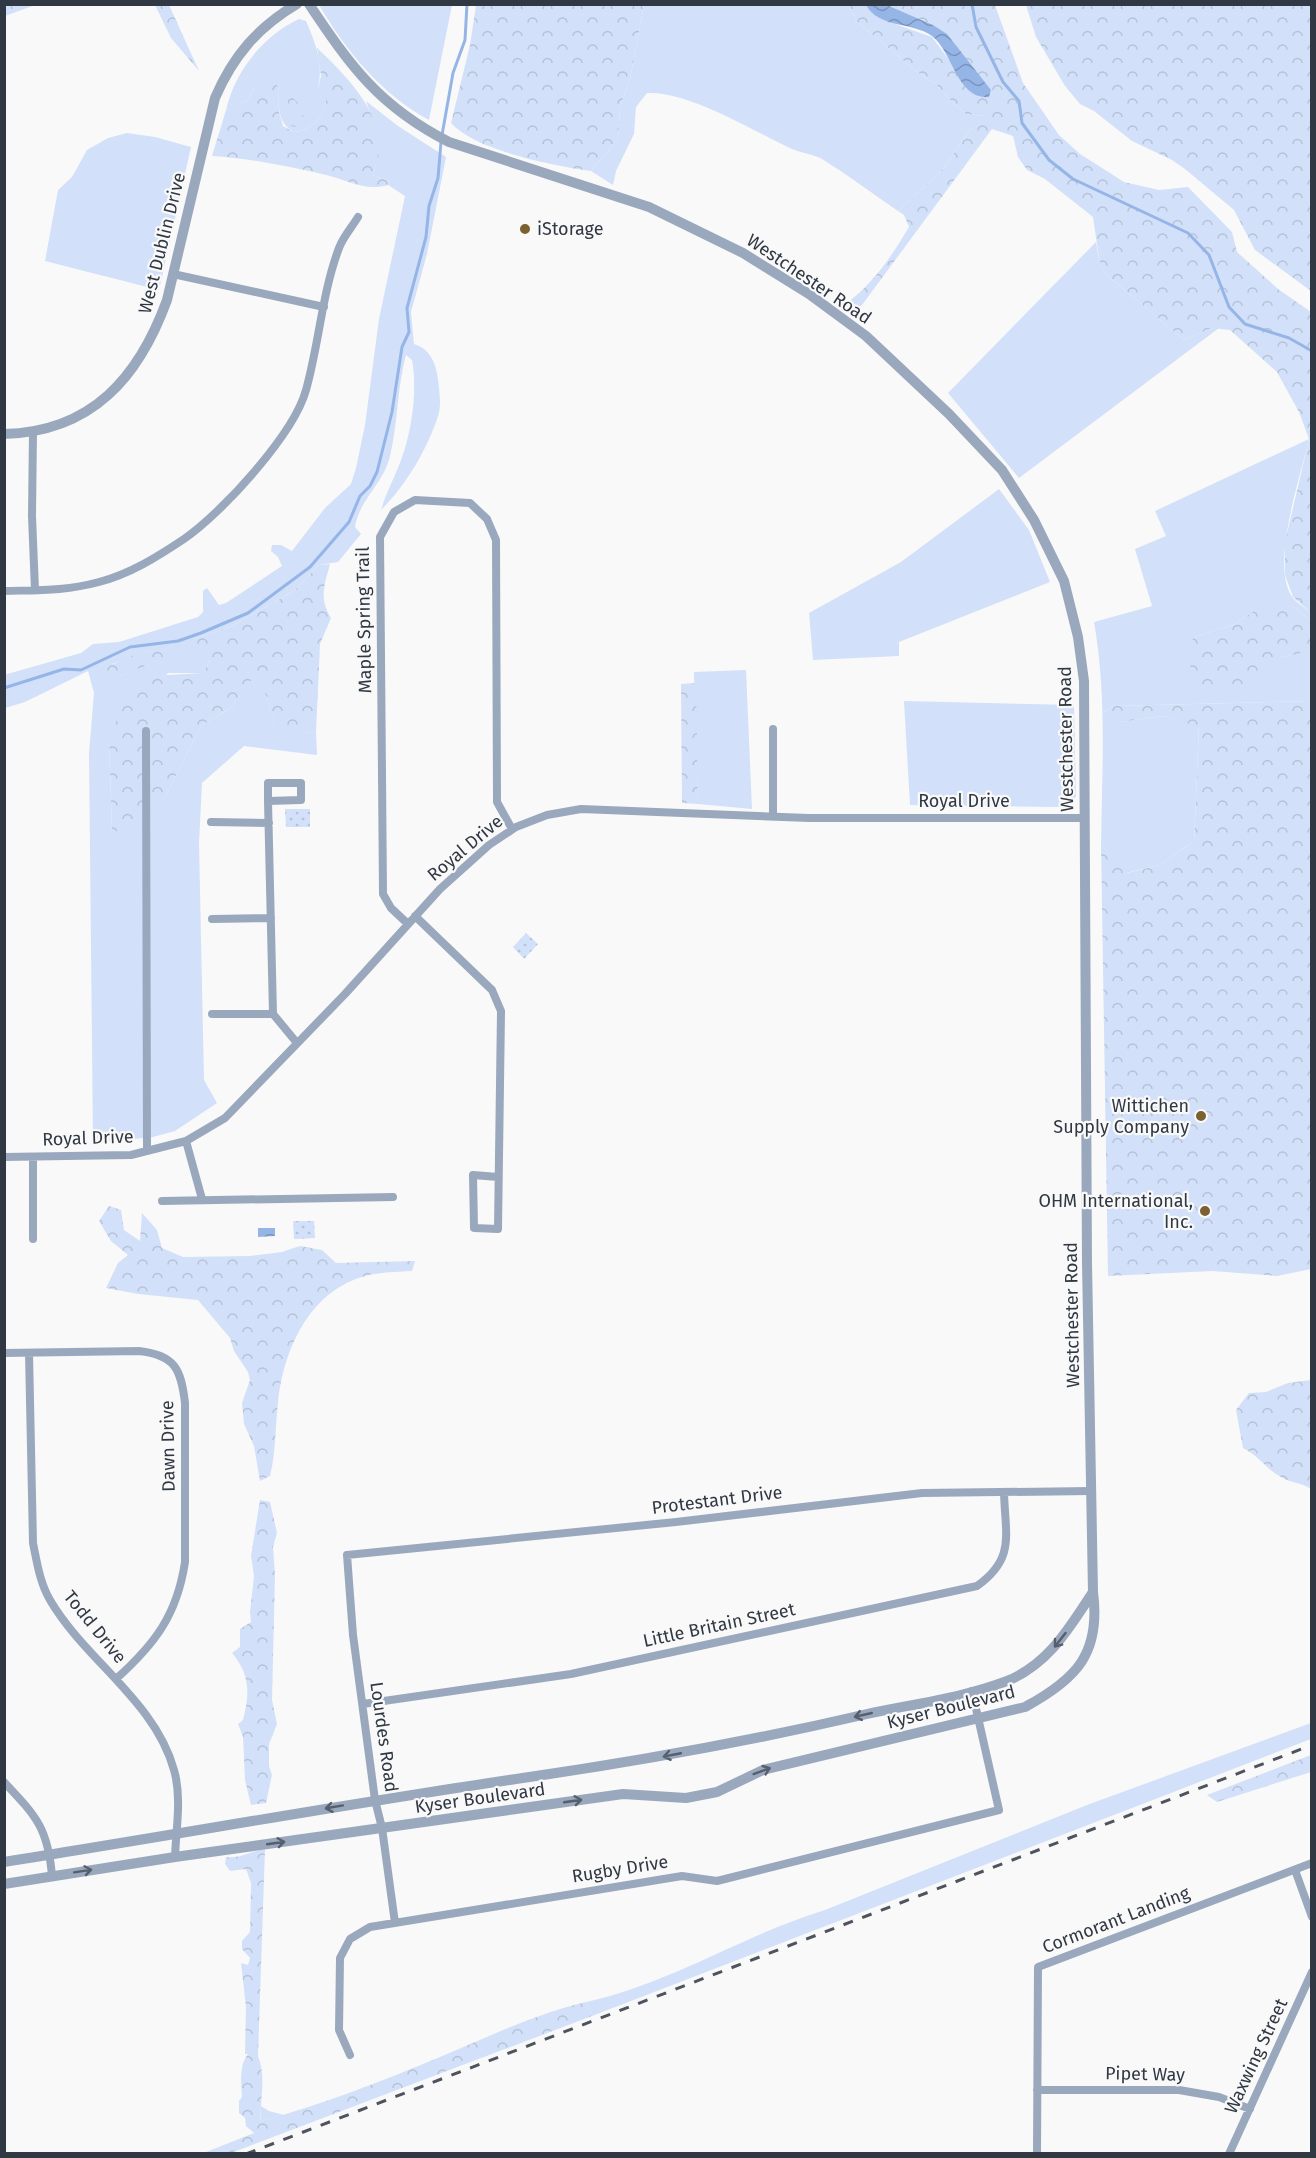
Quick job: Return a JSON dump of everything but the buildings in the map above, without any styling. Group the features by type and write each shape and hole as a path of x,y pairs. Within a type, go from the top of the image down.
{"street":[{"name":"West Dublin Drive","path":"4,435 56,425 73,417 118,388 138,363 156,330 173,274 215,98 224,76 246,44 274,18 297,4"},
{"name":"Westchester Road","path":"309,4 367,85 399,111 434,134 449,142 649,207 743,253 809,294 866,336 957,422 1002,470 1034,520 1064,581 1078,637 1084,681 1093,1592"},
{"path":"4,591 57,591 100,582 141,566 186,538 231,495 269,454 294,420 306,391 339,247 358,217"},
{"path":"173,274 324,307"},
{"path":"33,431 32,516 35,590"},
{"name":"Maple Spring Trail","path":"408,924 391,908 383,894 380,537 394,512 415,500 470,503 487,519 496,540 497,802 512,829"},
{"path":"773,729 773,816"},
{"path":"146,731 147,1151"},
{"path":"268,801 273,1014 297,1043"},
{"name":"Royal Drive","path":"4,1157 106,1156 147,1151 186,1141 225,1118 440,889 489,845 512,829 547,815 581,809 773,816 1085,818"},
{"path":"211,822 269,823"},
{"path":"415,916 492,990 501,1011 498,1229 474,1228 473,1175 498,1177"},
{"path":"212,919 271,918"},
{"path":"212,1014 273,1014"},
{"path":"186,1141 202,1199"},
{"path":"33,1157 33,1239"},
{"path":"162,1201 393,1197"},
{"name":"Dawn Drive","path":"4,1353 139,1351 158,1353 175,1365 182,1380 185,1403 185,1562 182,1585 168,1620 152,1643 116,1679"},
{"name":"Todd Drive","path":"29,1353 33,1543 39,1574 49,1599 63,1620 116,1679 165,1745 175,1772 178,1795 175,1857"},
{"name":"Protestant Drive","path":"347,1555 676,1522 922,1493 1091,1491"},
{"name":"Little Britain Street","path":"363,1704 571,1674 977,1586 993,1574 1004,1558 1004,1492"},
{"name":"Lourdes Road","path":"347,1555 353,1635 375,1800 382,1828 396,1923"},
{"name":"Kyser Boulevard","path":"4,1862 375,1800 642,1760 760,1738 972,1691 1007,1681 1037,1665 1059,1643 1093,1592"},
{"name":"Kyser Boulevard","path":"4,1884 175,1857 623,1794 697,1796 717,1792 763,1770 1025,1707 1055,1691 1075,1673 1092,1642 1096,1616 1093,1592"},
{"name":"Rugby Drive","path":"350,2055 339,2030 340,1958 350,1940 370,1927 682,1876 717,1881 999,1810 972,1691"},
{"path":"4,1782 35,1815 45,1834 52,1876"},
{"name":"Cormorant Landing","path":"1037,2154 1038,1967 1311,1863"},
{"path":"1295,1870 1311,1917"},
{"name":"Waxwing Street","path":"1229,2154 1311,1972"},
{"name":"Pipet Way","path":"1037,2090 1179,2090 1219,2097 1250,2109"}],"green space":[{"path":"5,4 35,4 35,5 5,16"},
{"path":"155,5 169,5 199,71 171,38"},
{"path":"319,5 452,5 429,120 395,98 366,70 341,39"},
{"path":"476,5 644,5 630,79 620,107 618,139 591,171 517,156 478,142 451,123 470,45"},
{"path":"644,5 849,5 856,21 916,71 936,84 966,114 985,116 970,130 943,169 898,211 818,157 792,149 701,105 664,94 647,93 636,107 634,134 616,171 613,185 591,171 618,139 620,107 630,79"},
{"path":"849,5 866,5 895,24 932,37 950,61 991,90 933,25 887,5 995,5 1023,83 1059,135 1080,154 1124,182 1159,190 1188,187 1232,232 1237,252 1278,289 1311,312 1311,613 1293,597 1285,575 1285,542 1309,439 1299,412 1277,372 1230,330 1212,328 1184,340 1107,275 1100,265 1093,217 1045,179 1027,170 1018,157 1013,136 992,129 862,305 850,311 845,304 873,279 909,227 904,215 898,211 943,169 970,130 984,116 966,114 936,84 916,71 856,21"},
{"path":"1026,5 1311,5 1311,291 1255,250 1234,210 1185,169 1172,160 1132,141 1094,111 1080,104 1065,86 1036,37"},
{"path":"299,19 306,21 313,37 320,70 318,87 326,94 326,102 318,120 308,128 294,132 288,128 281,118 278,86 254,88 247,101 231,105 226,110 236,82 252,56 274,35"},
{"path":"317,48 343,74 366,105 379,139 378,157 372,175 390,181 388,185 363,186 281,165 212,156 226,110 230,105 247,101 254,88 266,80 278,86 279,112 283,126 294,132 308,128 318,120 326,102 326,94 318,88 321,76"},
{"path":"288,93 298,103 305,120 297,127 291,126 288,120"},
{"path":"366,101 398,126 446,157 427,254 411,312 414,344 428,353 436,367 439,412 428,442 415,466 399,490 381,510 408,438 412,416 413,370 412,360 406,355 390,456 383,475 357,517 355,527 361,534 338,562 319,565 294,591 232,626 194,639 211,659 203,673 168,673 109,740 112,832 165,797 201,726 232,707 254,675 267,697 276,730 316,733 317,755 244,746 202,783 199,843 204,1080 217,1103 175,1131 153,1137 93,1143 89,753 94,693 88,671 25,702 5,708 4,675 81,653 93,644 119,642 198,617 203,612 203,591 207,588 219,605 226,603 282,566 278,557 271,551 272,545 281,545 292,551 325,508 351,484 365,425 379,319 405,196 388,185 390,181 372,175 376,166 377,148 375,128","holes":["151,650 163,664 149,664 118,677 112,664"]},
{"path":"127,133 155,137 191,147 159,290 45,261 58,190 72,177 87,150 108,138"},
{"path":"1096,242 1100,265 1107,275 1184,340 1212,328 1219,328 1019,478 948,393"},
{"path":"1309,439 1289,521 1284,566 1286,584 1293,598 1311,613 1311,621 1294,607 1254,611 1233,625 1194,637 1252,656 1266,658 1295,654 1311,647 1311,701 1113,706 1104,712 1120,722 1164,716 1199,726 1194,841 1160,865 1126,873 1101,844 1102,705 1094,622 1152,606 1135,549 1166,536 1155,511"},
{"path":"999,489 1029,530 1050,582 899,642 899,656 813,660 809,613 901,562"},
{"path":"330,564 324,598 331,618 320,644 316,733 276,731 267,697 254,676 232,707 201,726 165,797 133,824 112,833 109,740 125,698 149,676 203,673 211,659 199,657 194,639 232,626 294,591 319,565"},
{"path":"1270,605 1294,607 1311,621 1311,647 1301,653 1269,660 1267,670 1254,687 1202,685 1185,653 1194,637 1233,625 1254,611"},
{"path":"151,650 163,650 168,656 163,664 150,664 118,677 103,669 126,658"},
{"path":"746,670 752,809 698,804 694,672"},
{"path":"696,683 698,804 682,803 681,684"},
{"path":"904,701 1074,705 1076,797 1061,807 910,805"},
{"path":"1311,701 1311,1269 1277,1276 1212,1271 1108,1276 1101,844 1127,873 1160,865 1194,841 1199,727 1164,716 1120,722 1103,713 1113,706"},
{"path":"285,809 310,809 310,827 286,827"},
{"path":"526,933 538,944 524,959 513,947"},
{"path":"109,1206 121,1210 124,1230 140,1241 142,1213 157,1230 162,1248 183,1257 249,1256 282,1252 300,1246 322,1250 336,1263 415,1261 412,1271 374,1274 343,1285 313,1310 293,1345 286,1364 277,1412 270,1476 260,1481 254,1446 244,1424 242,1403 250,1380 248,1372 234,1351 230,1338 198,1300 138,1294 106,1288 118,1263 128,1255 111,1241 99,1221"},
{"path":"293,1221 314,1221 315,1238 294,1239"},
{"path":"1311,1380 1311,1489 1281,1477 1243,1448 1236,1410 1249,1393 1266,1392 1288,1383"},
{"path":"260,1500 270,1502 277,1533 273,1547 275,1575 272,1700 277,1724 269,1744 269,1766 272,1775 266,1803 251,1805 245,1780 243,1737 238,1724 243,1720 247,1685 242,1669 232,1653 240,1647 240,1629 251,1622 254,1576 251,1556"},
{"path":"1311,1723 1311,1739 592,2016 586,2002 647,1984 765,1932 1087,1805"},
{"path":"1311,1755 1311,1772 1217,1802 1207,1795"},
{"path":"265,1849 258,2056 262,2073 261,2124 264,2120 331,2100 375,2083 548,2013 586,2002 592,2016 231,2153 201,2154 254,2133 246,2126 245,2118 239,2113 239,2101 242,2097 242,2069 248,2054 245,2054 246,2007 241,1963 248,1965 250,1958 242,1949 242,1941 250,1932 251,1883 246,1869 230,1871 225,1864 226,1857 236,1857"},
{"path":"261,2106 284,2115 264,2120 261,2125"}],"water":[{"path":"866,5 887,5 933,25 947,34 991,90 989,97 978,96 962,83 939,43 932,36 915,28 879,18"},
{"path":"258,1228 275,1228 275,1236 258,1237"}],"waterway":[{"path":"442,135 453,73 465,40 467,4"},
{"path":"972,4 976,27 1003,82 1019,101 1022,123 1049,160 1073,179 1188,233 1209,255 1229,307 1245,324 1289,338 1312,351"},
{"path":"4,688 64,669 81,670 130,647 178,641 248,613 310,567 349,522 360,496 370,486 377,472 392,412 402,347 409,332 407,308 426,237 429,206 438,178 441,142"}],"railway":[{"path":"246,2154 1312,1745"}],"place":[{"name":"iStorage","path":"525,229"},
{"name":"Wittichen Supply Company","path":"1201,1116"},
{"name":"OHM International, Inc.","path":"1205,1211"}]}
